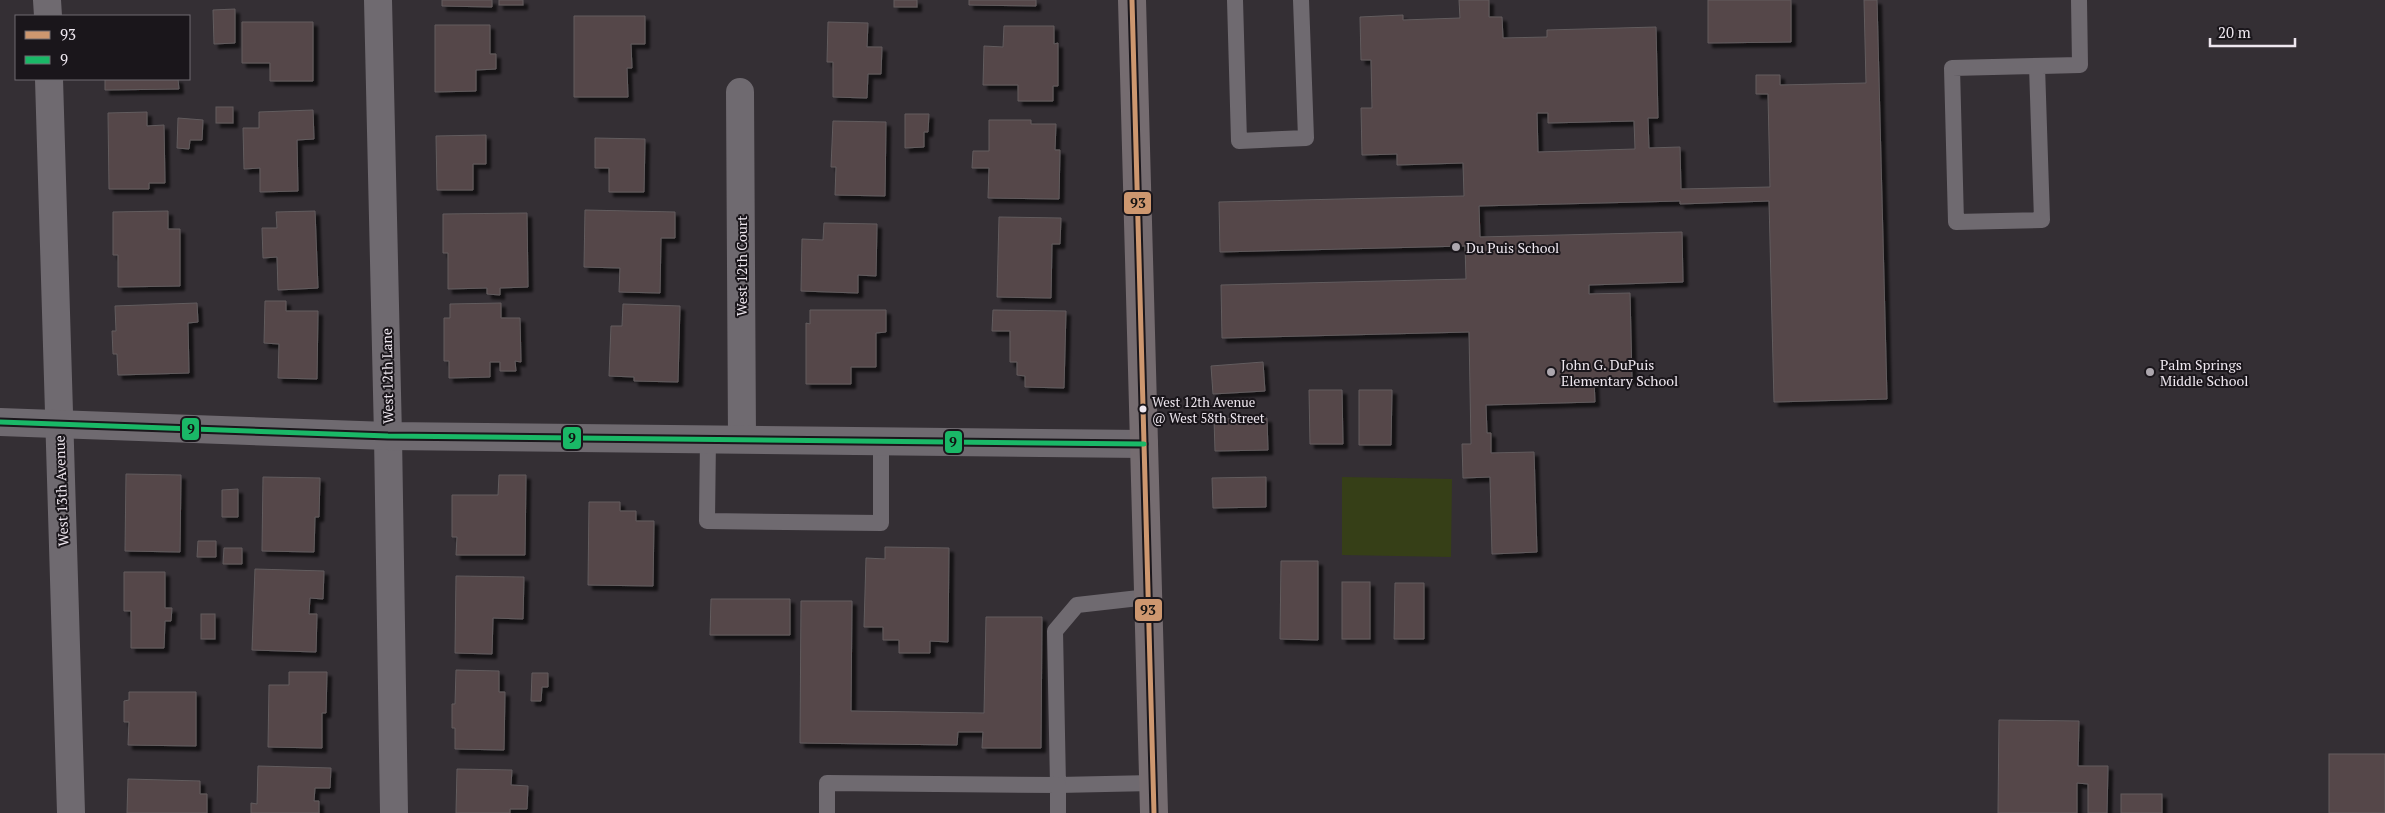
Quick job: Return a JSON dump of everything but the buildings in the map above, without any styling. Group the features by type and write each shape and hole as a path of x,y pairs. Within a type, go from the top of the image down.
{"main road":[{"path":"1132,0 1154,813"}],"street":[{"path":"47,0 48,15"},
{"name":"West 12th Lane","path":"378,0 394,813"},
{"name":"West 13th Avenue","path":"49,80 71,813"},
{"name":"West 12th Court","path":"740,92 742,439"},
{"path":"0,422 388,436 1144,444"}],"lane":[{"path":"1235,0 1239,141 1306,138 1302,0"},
{"path":"2037,66 2042,220 1956,222 1952,68 2037,66 2080,65 2079,0"},
{"path":"708,438 707,521 726,522 881,523 881,441"},
{"path":"1058,813 1055,631 1077,605 1148,598"},
{"path":"826,813 827,783 1058,785 1153,783"}],"green space":[{"path":"1342,477 1452,479 1451,557 1342,555"}],"transit line":[{"name":"93","path":"1132,0 1154,813"},
{"name":"9","path":"0,422 388,436 1144,444"}],"place":[{"name":"Du Puis School","path":"1456,247"},
{"name":"John G. DuPuis Elementary School","path":"1551,372"},
{"name":"Palm Springs Middle School","path":"2150,372"},
{"name":"West 12th Avenue @ West 58th Street","path":"1143,409"}]}
